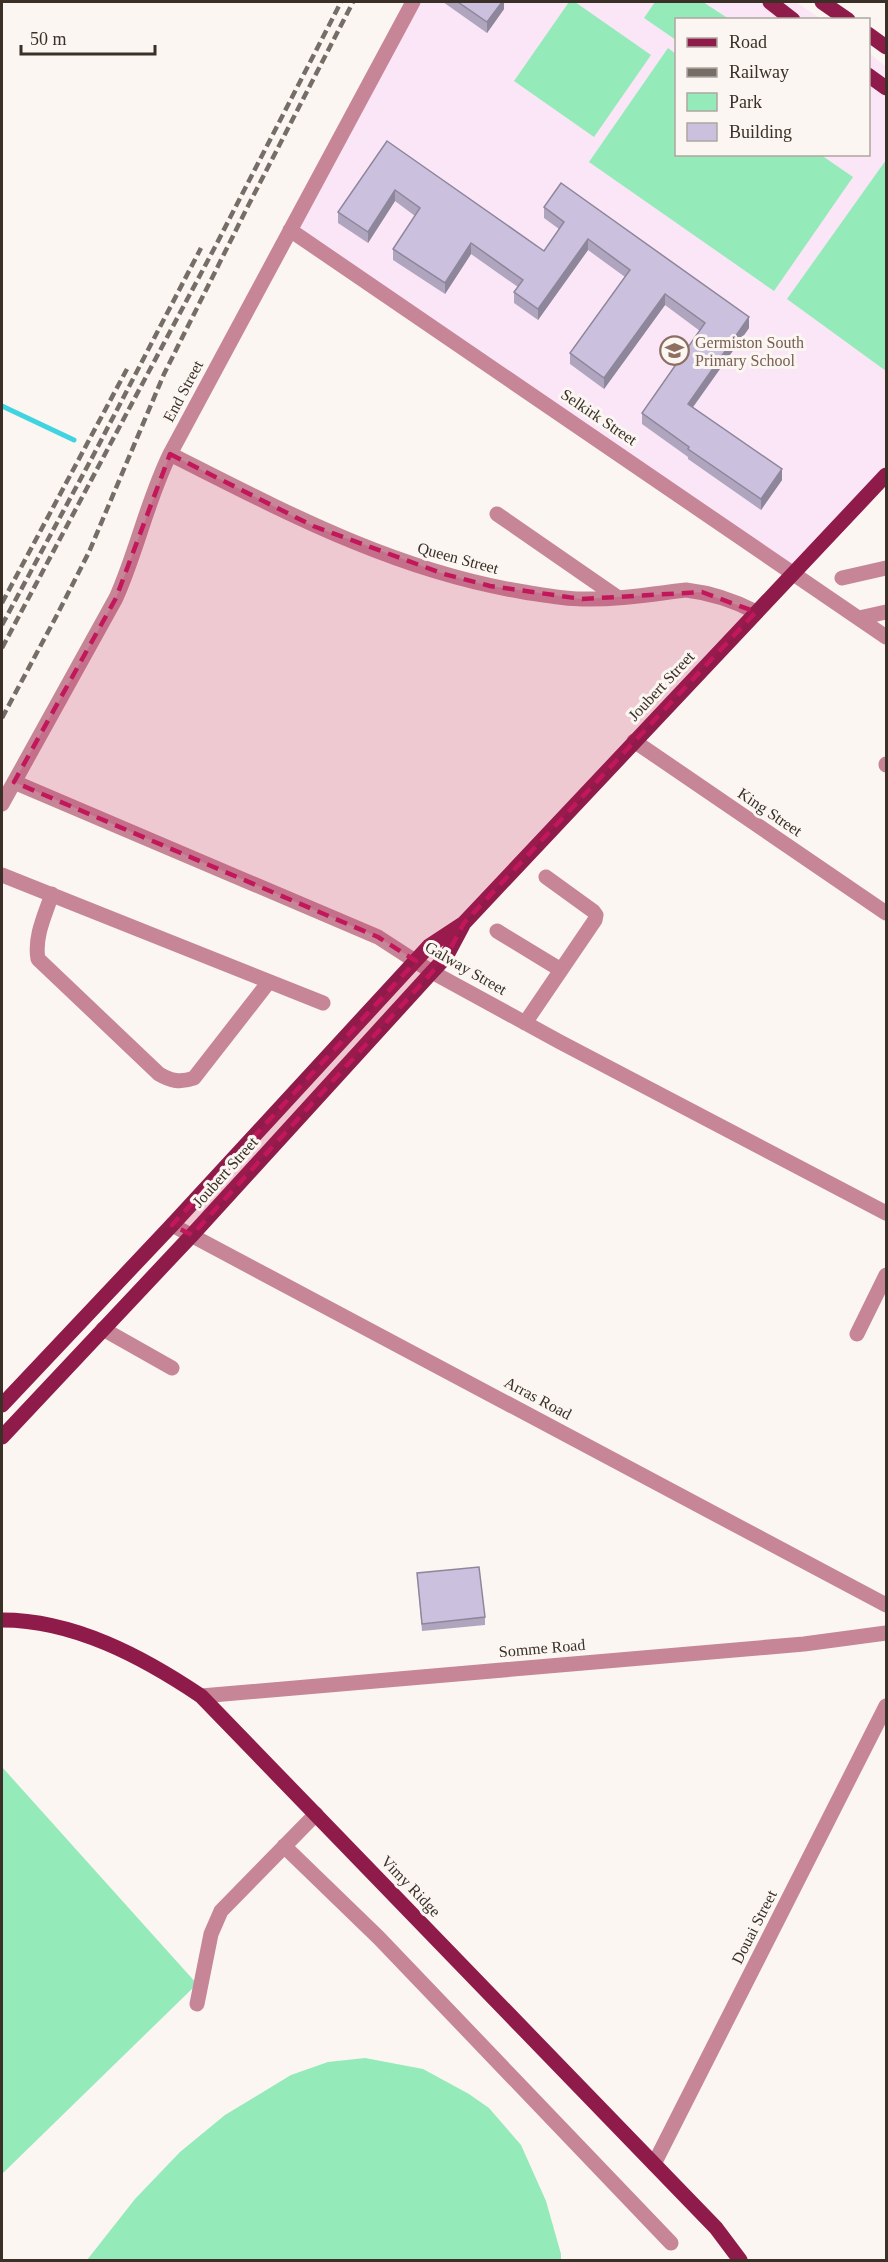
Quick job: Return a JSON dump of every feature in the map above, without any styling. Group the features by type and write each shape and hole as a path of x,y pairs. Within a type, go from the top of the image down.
{"main road":[{"path":"770,2 790,18"},
{"path":"822,2 845,18"},
{"path":"870,35 886,47"},
{"path":"870,76 886,88"},
{"name":"Joubert Street","path":"2,1405 172,1225 429,946 464,922 886,475"},
{"name":"Joubert Street","path":"2,1437 192,1235 446,957 464,922"},
{"name":"Vimy Ridge","path":"2,1620 44,1626 82,1635 126,1652 169,1675 201,1696 654,2163 716,2228 740,2260"}],"street":[{"name":"End Street","path":"2,804 116,598 129,568 152,494 170,454 413,2"},
{"name":"Selkirk Street","path":"290,230 886,637"},
{"name":"Queen Street","path":"170,454 313,526 406,563 490,586 582,600 686,590 720,596 756,612"},
{"path":"497,514 616,597"},
{"path":"842,578 886,568"},
{"path":"860,618 886,612"},
{"name":"King Street","path":"634,741 886,913"},
{"name":"Galway Street","path":"14,782 378,937 432,972 525,1023 886,1214"},
{"path":"2,875 323,1003"},
{"path":"525,1023 595,920 596,915 546,877"},
{"path":"52,894 37,940 38,959 159,1074 172,1081 186,1081 194,1078 268,983"},
{"path":"497,931 561,970"},
{"name":"Arras Road","path":"172,1225 886,1605"},
{"path":"857,1334 886,1275"},
{"path":"103,1329 172,1368"},
{"name":"Somme Road","path":"201,1696 804,1644 886,1633"},
{"name":"Douai Street","path":"654,2163 886,1706"},
{"path":"197,2004 211,1935 217,1917 316,1814"},
{"path":"284,1846 379,1938 671,2244"}],"highlighted area":[{"path":"170,454 313,526 444,574 490,586 582,599 702,592 756,612 464,923 446,957 192,1235 172,1225 416,961 378,937 14,782 116,598"}],"shaded area":[{"name":"Germiston South Primary School","path":"416,2 796,2 820,18 675,18 675,156 870,156 870,54 886,67 886,470 786,576 290,233"}],"green space":[{"path":"569,2 575,2 651,55 594,137 514,81"},
{"path":"655,2 703,2 727,18 675,18 675,39 644,18"},
{"path":"668,48 675,53 675,156 822,156 853,177 774,291 589,162"},
{"path":"886,160 886,371 787,299"},
{"path":"2,1767 197,1984 2,2174"},
{"path":"365,2058 423,2069 469,2094 489,2108 521,2145 546,2201 561,2260 87,2260 135,2199 180,2152 225,2115 291,2075 328,2062"}],"building":[{"path":"458,2 502,2 487,22"},
{"path":"387,141 544,251 564,222 544,207 561,183 749,317 688,404 782,469 761,499 688,449 689,447 642,413 705,323 665,294 604,378 570,353 630,270 588,239 538,309 514,292 523,280 471,243 445,283 393,249 420,208 395,190 368,232 338,212"},
{"path":"479,1567 485,1617 422,1624 417,1573"}],"waterway":[{"path":"2,406 74,440"}],"railway":[{"path":"2,648 215,247 341,2"},
{"path":"2,718 89,552 164,374 353,2"},
{"path":"2,625 201,248"},
{"path":"2,603 127,369"}],"place":[{"name":"Germiston South Primary School","path":"674,351"}]}
